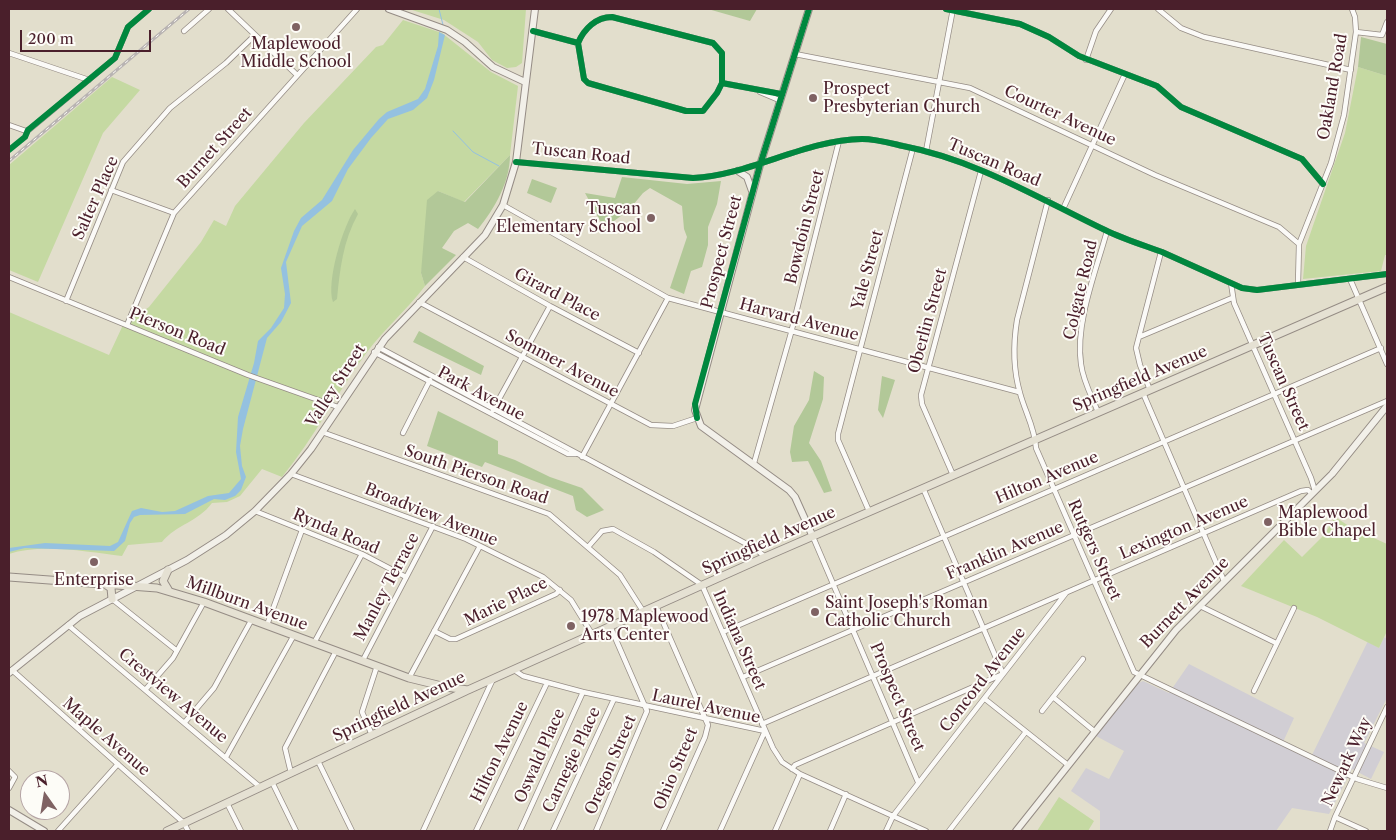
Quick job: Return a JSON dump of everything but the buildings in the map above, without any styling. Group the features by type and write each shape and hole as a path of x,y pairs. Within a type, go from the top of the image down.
{"main road":[{"name":"Springfield Avenue","path":"167,831 372,734 643,611 1387,287"},
{"path":"168,570 163,581 169,591"},
{"name":"Millburn Avenue","path":"9,577 105,583 169,591 204,602 409,678 468,690"},
{"path":"105,583 111,588 112,599"}],"street":[{"path":"9,125 28,130 90,80 115,58 128,27 149,9"},
{"path":"184,31 209,9"},
{"path":"228,9 297,75"},
{"name":"Burnet Street","path":"127,325 174,213 357,9"},
{"path":"389,9 447,30 465,42 494,67 525,82"},
{"name":"Valley Street","path":"11,672 68,625 220,540 255,511 291,474 322,432 376,350 419,302 484,235 503,205 516,162 535,9"},
{"name":"Prospect Street","path":"809,9 760,165 695,404 697,418 702,426 754,463 795,496 918,782"},
{"path":"946,9 1020,24 1086,60 1157,86 1181,107 1292,154 1307,163 1323,184"},
{"path":"926,151 953,9"},
{"path":"1086,60 1096,31 1111,9"},
{"path":"1158,9 1181,28 1204,37 1351,70"},
{"name":"Oakland Road","path":"1298,284 1299,244 1323,184 1344,115 1356,32 1356,17 1352,9"},
{"path":"606,17 713,42 722,53 722,83 718,93 703,110 698,112 593,86 584,79 578,43 592,25 606,17"},
{"path":"1356,32 1382,34 1387,22"},
{"path":"533,31 578,43"},
{"name":"Salter Place","path":"66,301 123,162 170,108 226,63 255,36"},
{"path":"9,53 90,80"},
{"name":"Courter Avenue","path":"795,54 970,88 1155,174 1279,227 1299,244"},
{"path":"1063,209 1125,74"},
{"path":"722,83 780,97"},
{"name":"Tuscan Road","path":"516,162 693,178 710,177 760,165 839,141 874,140 926,151 981,171 1048,200 1107,231 1250,290 1387,274"},
{"name":"Bowdoin Street","path":"754,463 792,331 839,141"},
{"name":"Yale Street","path":"869,511 838,440 913,148"},
{"path":"738,171 750,182 753,192"},
{"name":"Oberlin Street","path":"953,475 922,404 921,395 981,171"},
{"path":"111,190 174,213"},
{"name":"Rutgers Street","path":"1048,200 1014,337 1019,392 1035,432 1036,448 1134,672 1138,675"},
{"name":"Harvard Avenue","path":"503,205 668,298 928,366 1019,392"},
{"name":"Colgate Road","path":"1098,412 1083,376 1079,348 1083,321 1107,231"},
{"path":"1161,252 1139,337 1137,354 1164,441 1224,582"},
{"name":"Girard Place","path":"463,257 639,353"},
{"name":"Pierson Road","path":"9,277 248,375 338,407"},
{"path":"1350,279 1387,364"},
{"name":"Tuscan Street","path":"1231,283 1232,298 1294,440 1314,493"},
{"path":"579,456 639,353 668,298"},
{"path":"1139,337 1232,298"},
{"name":"Sommer Avenue","path":"419,302 651,425 661,427 673,426 697,418"},
{"path":"493,412 550,306"},
{"name":"Hilton Avenue","path":"723,632 1381,348"},
{"name":"Park Avenue","path":"376,350 756,549 765,557"},
{"path":"403,433 431,379"},
{"name":"Franklin Avenue","path":"743,677 1294,440 1387,402"},
{"name":"Burnett Avenue","path":"1016,831 1138,675 1176,630 1332,474 1387,406"},
{"name":"South Pierson Road","path":"322,432 549,514 620,575 643,611"},
{"name":"Broadview Avenue","path":"291,474 433,526 480,546 543,577 560,590 580,612 592,634"},
{"path":"792,769 795,765 1003,674 923,488"},
{"name":"Lexington Avenue","path":"762,724 1301,491 1308,490 1314,493"},
{"name":"Rynda Road","path":"255,511 362,554 406,577"},
{"name":"Manley Terrace","path":"363,660 433,526"},
{"name":"Indiana Street","path":"588,547 602,531 613,529 654,552 702,585 765,731"},
{"path":"267,625 302,530"},
{"path":"409,678 480,546"},
{"path":"314,643 362,554"},
{"name":"Marie Place","path":"434,631 456,640 556,594 560,590"},
{"name":"Concord Avenue","path":"886,831 893,816 918,782 985,699 1066,593"},
{"path":"112,599 176,650"},
{"path":"146,689 170,662 204,602"},
{"name":"Ohio Street","path":"656,606 707,720 705,737 663,831"},
{"path":"1200,606 1276,643"},
{"path":"1254,691 1294,608"},
{"path":"185,722 214,688 252,620"},
{"name":"Crestview Avenue","path":"68,625 260,787"},
{"name":"Oregon Street","path":"596,831 647,711 610,626"},
{"path":"226,757 294,635"},
{"path":"291,773 285,748 336,651"},
{"path":"1042,711 1083,659"},
{"path":"372,734 362,712 377,666"},
{"name":"Laurel Avenue","path":"514,670 523,676 583,692 765,731 779,758 800,774 926,831"},
{"name":"Maple Avenue","path":"11,672 184,823"},
{"path":"1138,675 1354,777 1387,788"},
{"path":"423,831 493,679"},
{"name":"Hilton Avenue","path":"476,831 547,683"},
{"name":"Oswald Place","path":"520,831 583,692"},
{"path":"1053,697 1094,731"},
{"name":"Carnegie Place","path":"554,831 614,699"},
{"path":"985,699 1068,765"},
{"name":"Newark Way","path":"1331,830 1335,817 1387,708"},
{"path":"720,831 765,731"},
{"path":"949,831 1025,732"},
{"path":"318,760 352,831"},
{"path":"58,831 118,764"},
{"path":"9,771 16,777 9,788"},
{"path":"775,831 800,774"},
{"path":"272,782 296,831"},
{"path":"830,831 846,794"},
{"path":"227,803 241,831"},
{"path":"9,810 44,831"},
{"path":"1335,817 1366,831"},
{"path":"184,823 188,831"}],"shaded area":[{"path":"1384,637 1387,639 1387,698 1364,743 1384,752 1371,779 1352,769 1329,814 1292,808 1276,831 1100,831 1100,811 1071,791 1086,768 1109,779 1124,751 1096,736 1136,684 1143,681 1169,693 1189,664 1294,718 1283,742 1312,755 1368,641 1379,648"}],"green space":[{"path":"409,9 526,9 522,63 516,67 507,68 492,60 478,42 444,20"},
{"path":"708,9 757,9 750,21"},
{"path":"403,20 442,33 491,72 518,86 510,155 464,202 438,191 421,273 425,286 367,352 305,447 282,477 262,469 240,496 227,502 212,503 200,515 174,531 162,542 128,545 122,556 50,549 36,549 9,554 9,312 109,355 123,325 149,307 201,242 214,220 226,226 235,206 304,123 376,47 383,45"},
{"path":"1361,37 1387,44 1387,76 1358,67"},
{"path":"1358,67 1387,76 1387,255 1385,255 1381,271 1303,279 1306,246 1345,133"},
{"path":"112,77 140,90 103,133 38,282 9,270 9,165"},
{"path":"510,155 504,185 490,212 478,229 468,223 454,231 442,248 456,255 425,286 421,273 427,200 438,191 465,202"},
{"path":"622,177 687,184 721,181 717,204 708,227 708,245 702,267 691,271 684,294 670,288 687,237 684,229 682,206 650,188 643,193 628,211 604,228 585,193 615,198"},
{"path":"532,179 557,188 551,203 527,193"},
{"path":"355,209 358,214 349,234 341,266 337,299 333,302 331,293 332,281 337,254 350,217"},
{"path":"419,331 484,366 481,375 413,342"},
{"path":"814,371 824,377 823,399 809,443 821,461 832,491 824,493 808,461 792,462 790,452 794,426 809,400"},
{"path":"882,376 895,380 883,418 878,410"},
{"path":"438,411 498,441 498,454 550,477 582,488 604,510 587,517 576,510 573,496 485,462 482,467 427,446"},
{"path":"1335,517 1352,528 1387,544 1387,631 1379,648 1317,617 1241,586 1284,540 1302,557 1324,535"},
{"path":"1059,797 1094,821 1088,831 1037,831"}],"water":[{"path":"439,32 445,35 434,80 427,98 413,110 388,119 371,138 348,169 332,201 302,226 286,262 291,303 281,322 267,338 240,446 242,466 246,477 241,490 235,496 225,500 214,499 185,514 140,515 134,517 130,523 125,541 114,551 25,548 9,552 9,548 45,543 110,546 118,542 132,511 141,508 162,512 175,511 208,496 229,493 241,479 236,452 238,417 254,363 258,341 271,328 284,308 285,294 281,268 294,231 301,218 322,200 353,150 379,119 387,112 418,99 425,89 438,46"}],"waterway":[{"path":"439,9 443,25"},
{"path":"453,131 473,152 499,166"}],"railway":[{"path":"9,161 189,9"}],"cycle path":[{"path":"9,150 25,137 28,130 115,58 128,27 149,9"},
{"path":"697,418 695,404 760,165 809,9"},
{"path":"946,9 1020,24 1049,37 1079,56 1157,86 1181,107 1302,159 1323,184"},
{"path":"533,31 578,43 591,25 601,19 612,17 713,43 722,53 722,83"},
{"path":"578,43 584,79 588,83 686,111 703,111 722,83 781,94"},
{"path":"516,162 693,178 715,176 736,171 798,151 840,141 862,139 888,142 930,152 982,171 1032,193 1112,233 1162,252 1242,288 1257,290 1387,274"}],"place":[{"name":"Maplewood Middle School","path":"296,27"},
{"name":"Prospect Presbyterian Church","path":"813,98"},
{"name":"Tuscan Elementary School","path":"651,218"},
{"name":"Maplewood Bible Chapel","path":"1268,522"},
{"name":"Enterprise","path":"94,562"},
{"name":"Saint Joseph's Roman Catholic Church","path":"815,612"},
{"name":"1978 Maplewood Arts Center","path":"571,626"}]}
